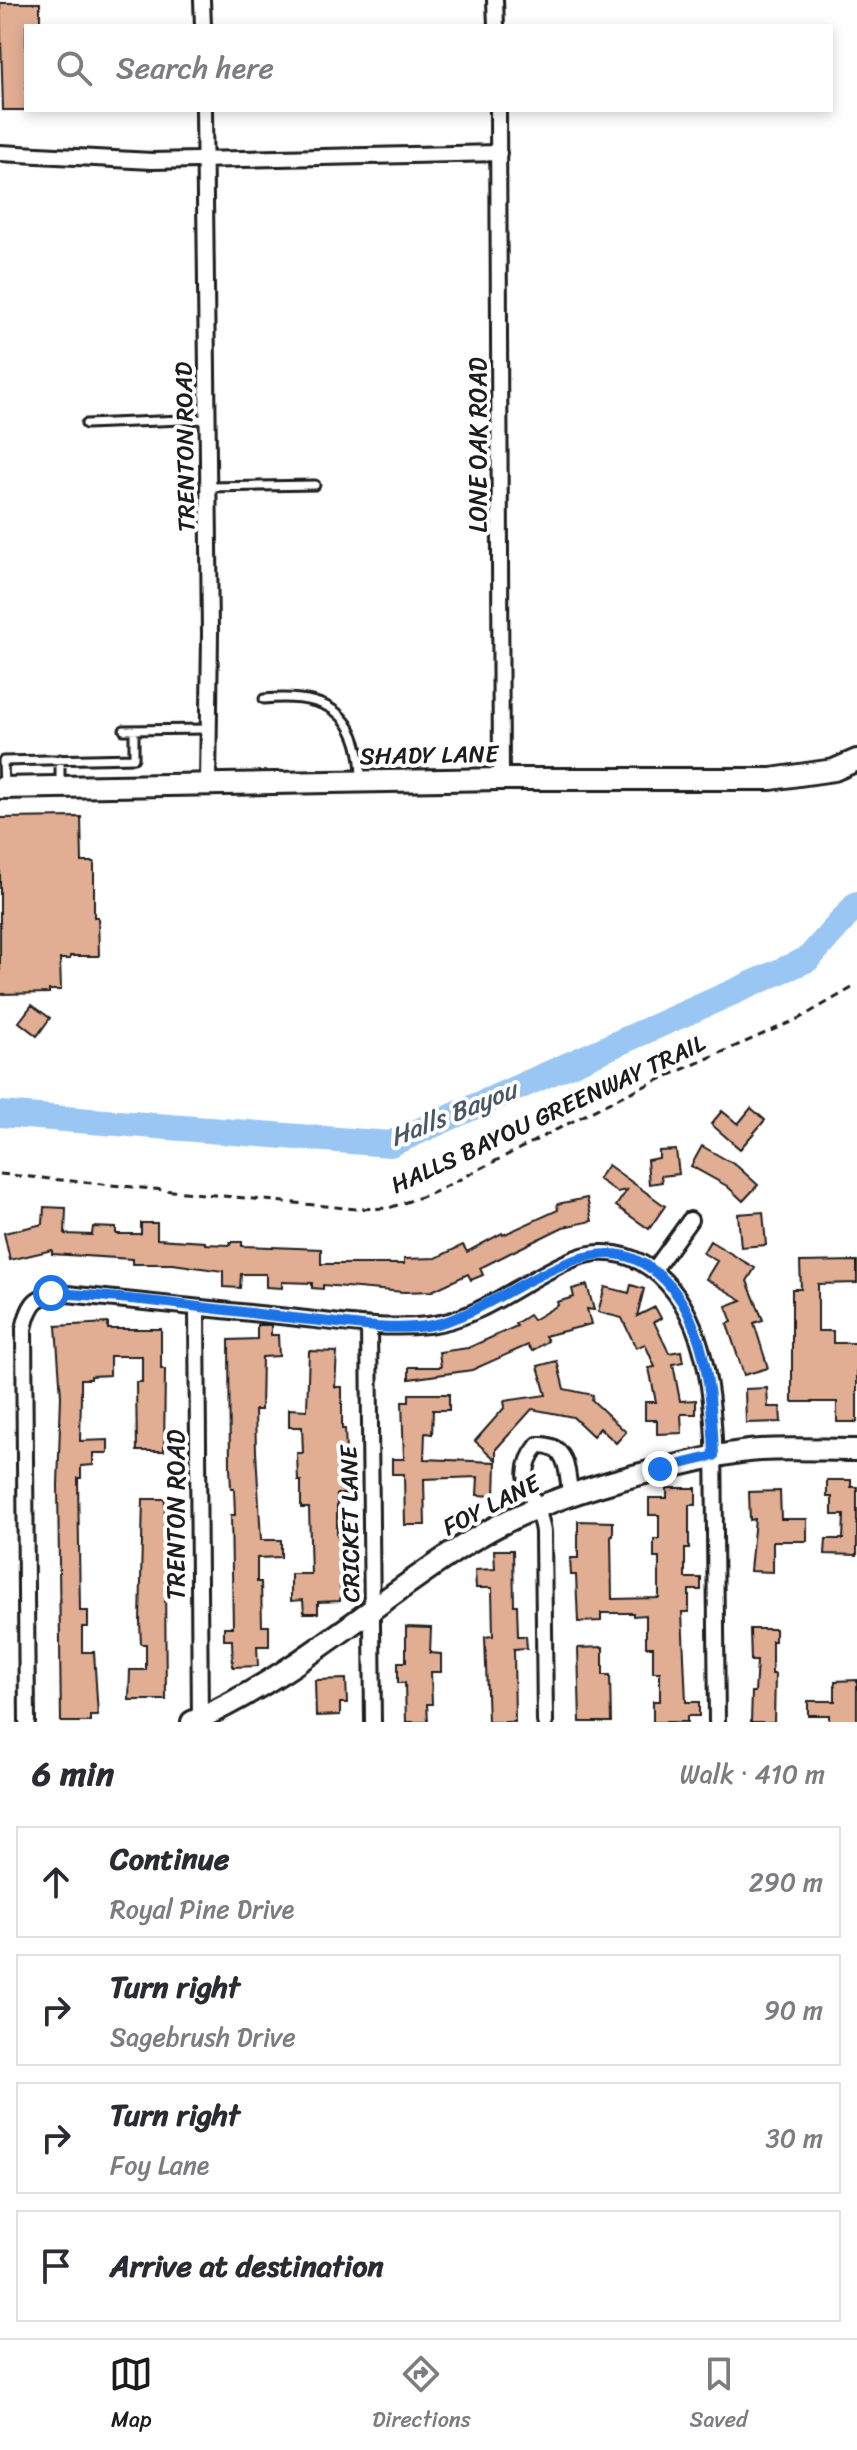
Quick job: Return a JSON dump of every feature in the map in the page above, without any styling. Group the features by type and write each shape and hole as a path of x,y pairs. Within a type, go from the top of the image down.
{"street":[{"path":"202,0 203,24"},
{"path":"495,0 496,24"},
{"name":"TRENTON ROAD","path":"204,112 208,784"},
{"name":"LONE OAK ROAD","path":"498,112 501,779"},
{"path":"0,153 204,161 499,153"},
{"name":"SHADY LANE","path":"2,788 501,779 771,779 834,770 857,760"},
{"path":"654,1270 690,1220"},
{"path":"27,1722 24,1338 28,1311 37,1298 51,1293 369,1326 430,1325 461,1317 587,1255 617,1254 654,1270 682,1303 700,1349 712,1403 717,1722"},
{"name":"TRENTON ROAD","path":"197,1308 197,1721"},
{"name":"CRICKET LANE","path":"369,1326 373,1722"},
{"path":"545,1722 543,1532 528,1493 527,1472 529,1456 538,1445 549,1444 561,1453 567,1466 570,1496"},
{"name":"FOY LANE","path":"197,1721 280,1676 469,1542 535,1508 627,1477 714,1456 759,1450 857,1450"}],"lane":[{"path":"86,424 206,419"},
{"path":"207,487 315,485"},
{"path":"264,699 291,696 316,700 338,713 350,728 358,746 361,782"},
{"path":"124,730 208,729"},
{"path":"2,788 3,761 134,758 134,730"},
{"path":"60,759 60,786"}],"path":[{"name":"HALLS BAYOU GREENWAY TRAIL","path":"0,1174 356,1209 389,1208 435,1192 622,1096 800,1018 857,985"}],"building":[{"path":"0,3 40,3 40,24 24,24 24,110 3,110"},
{"path":"81,817 82,862 94,862 94,917 98,917 99,956 60,959 61,990 0,994 0,818"},
{"path":"32,1005 50,1018 37,1036 19,1022"},
{"path":"751,1108 765,1120 740,1149 711,1124 722,1111 738,1124"},
{"path":"702,1146 737,1166 758,1185 743,1201 727,1186 691,1166"},
{"path":"676,1150 679,1174 661,1176 662,1182 649,1184 647,1160 659,1158 659,1151"},
{"path":"608,1165 665,1206 649,1229 616,1206 627,1190 617,1192 598,1179"},
{"path":"587,1198 592,1221 563,1227 480,1268 483,1275 471,1280 468,1274 432,1291 404,1292 323,1285 323,1289 312,1288 312,1283 282,1282 282,1288 266,1287 266,1274 241,1274 240,1288 223,1287 223,1271 173,1264 132,1264 132,1259 52,1254 52,1250 10,1260 4,1233 43,1224 44,1207 66,1208 65,1234 92,1235 93,1227 116,1228 116,1234 141,1234 141,1223 157,1223 157,1239 321,1249 321,1264 404,1264 404,1259 436,1258 463,1245 467,1252 502,1233 558,1210 557,1204"},
{"path":"763,1212 766,1245 741,1247 738,1214"},
{"path":"710,1241 755,1268 747,1281 763,1320 754,1323 768,1368 744,1375 727,1324 732,1322 726,1306 742,1300 706,1279 717,1261 703,1253"},
{"path":"857,1261 857,1283 818,1284 818,1331 833,1331 833,1343 857,1343 857,1422 837,1422 837,1402 792,1402 792,1289 801,1289 800,1262"},
{"path":"587,1285 594,1310 587,1309 591,1324 545,1336 548,1341 532,1351 528,1345 472,1370 409,1379 409,1367 441,1367 439,1352 468,1348 517,1326 515,1324 529,1315 533,1320 558,1305 557,1302 574,1297 572,1289"},
{"path":"631,1285 644,1289 637,1316 655,1307 661,1318 654,1322 669,1353 681,1351 683,1362 673,1364 680,1401 696,1400 696,1414 681,1414 682,1433 657,1434 657,1420 645,1420 645,1402 656,1402 649,1368 655,1367 645,1344 636,1348 622,1318 598,1312 605,1287 629,1293"},
{"path":"108,1323 108,1329 161,1329 161,1369 165,1369 164,1451 137,1451 136,1382 142,1382 142,1356 110,1356 110,1375 81,1379 80,1441 108,1440 108,1453 93,1453 93,1465 81,1466 81,1478 78,1478 80,1611 88,1611 88,1627 82,1627 82,1652 94,1652 98,1716 90,1716 90,1722 61,1722 58,1485 61,1396 56,1326"},
{"path":"257,1325 271,1325 271,1335 278,1335 279,1356 262,1357 261,1410 255,1410 261,1540 281,1540 281,1557 257,1558 262,1626 269,1626 269,1646 257,1646 258,1666 233,1667 232,1640 224,1640 224,1627 233,1627 231,1515 235,1515 230,1467 229,1340 257,1339"},
{"path":"309,1351 337,1352 335,1387 342,1387 342,1429 345,1429 346,1454 339,1455 339,1479 352,1479 352,1494 337,1494 340,1601 318,1602 318,1613 304,1613 303,1600 291,1601 291,1574 311,1574 309,1508 301,1508 301,1481 298,1481 297,1453 303,1453 302,1427 289,1427 289,1409 307,1410"},
{"path":"557,1361 564,1389 593,1395 592,1400 626,1432 616,1443 600,1428 593,1436 573,1417 532,1409 496,1449 496,1460 475,1441 505,1407 504,1401 546,1395 538,1366"},
{"path":"767,1388 768,1407 780,1407 781,1422 746,1423 745,1389"},
{"path":"409,1394 449,1394 449,1410 433,1410 432,1434 425,1433 424,1459 496,1462 495,1496 477,1495 478,1477 424,1479 425,1525 405,1525 404,1474 392,1474 392,1459 404,1459 402,1402 409,1402"},
{"path":"827,1480 851,1480 851,1487 857,1487 857,1555 825,1554 826,1539 843,1539 844,1515 832,1515 832,1497 827,1497"},
{"path":"667,1488 696,1488 696,1505 689,1505 689,1549 685,1549 685,1578 701,1578 701,1590 689,1590 689,1612 682,1612 686,1702 699,1702 699,1716 687,1716 687,1722 653,1722 653,1701 660,1701 660,1672 653,1672 653,1647 646,1647 646,1615 601,1613 601,1621 578,1622 576,1575 571,1575 570,1558 578,1558 578,1521 613,1522 612,1599 659,1598 659,1558 654,1558 654,1539 659,1539 659,1515 649,1515 649,1498 667,1498"},
{"path":"780,1491 781,1519 807,1519 807,1541 773,1541 773,1572 750,1571 755,1519 750,1520 749,1492"},
{"path":"143,1499 165,1499 164,1558 168,1558 168,1578 165,1579 166,1700 129,1700 130,1670 146,1670 146,1644 141,1644 140,1622"},
{"path":"494,1550 513,1550 518,1636 526,1636 527,1648 514,1649 515,1722 488,1722 485,1637 493,1636 492,1588 476,1588 475,1570 495,1569"},
{"path":"406,1627 431,1628 430,1653 441,1654 441,1672 431,1672 432,1704 427,1704 428,1722 406,1722 405,1683 398,1683 398,1662 406,1662"},
{"path":"750,1629 775,1629 775,1641 772,1641 774,1722 751,1722 757,1661 751,1661"},
{"path":"603,1647 603,1675 610,1675 611,1722 580,1722 578,1648"},
{"path":"346,1679 347,1703 340,1703 340,1715 316,1716 315,1680"},
{"path":"857,1680 857,1722 829,1722 829,1715 808,1715 808,1701 835,1701 835,1681"}],"waterway":[{"name":"Halls Bayou","path":"0,1114 390,1144 808,959 857,904"}],"route":[{"path":"51,1293 397,1327 430,1325 461,1317 576,1258 602,1253 632,1258 654,1270 682,1303 700,1349 712,1403 714,1456 660,1469"}]}
